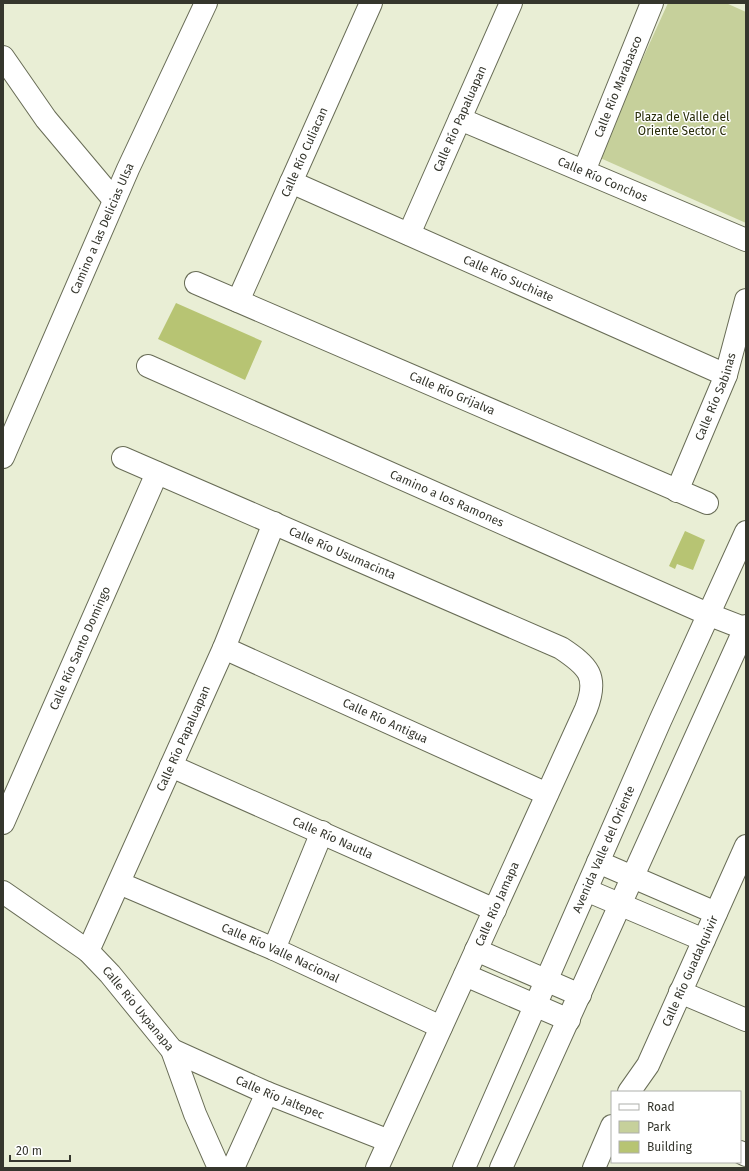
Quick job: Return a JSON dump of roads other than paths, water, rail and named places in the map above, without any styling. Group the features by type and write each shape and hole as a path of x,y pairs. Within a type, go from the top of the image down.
{"street":[{"name":"Camino a las Delicias Ulsa","path":"3,458 114,200 206,3"},
{"name":"Calle Río Culiacan","path":"238,301 371,3"},
{"name":"Calle Río Papaluapan","path":"409,234 511,3"},
{"name":"Calle Río Marabasco","path":"584,171 652,3"},
{"path":"3,57 46,119 114,200"},
{"name":"Calle Río Conchos","path":"460,119 746,240"},
{"name":"Calle Río Suchiate","path":"291,182 726,375"},
{"name":"Calle Río Grijalva","path":"196,284 707,503"},
{"name":"Calle Río Sabinas","path":"678,490 726,375 746,300"},
{"name":"Camino a los Ramones","path":"148,366 710,615 746,628"},
{"name":"Calle Río Usumacinta","path":"123,458 561,648"},
{"name":"Calle Río Santo Domingo","path":"3,823 157,473"},
{"name":"Calle Río Papaluapan","path":"88,951 224,648 274,523"},
{"name":"Avenida Valle del Oriente","path":"464,1168 660,721 710,615 746,532"},
{"path":"501,1168 746,628"},
{"name":"Calle Río Antigua","path":"224,648 547,794"},
{"name":"Calle Río Jamapa","path":"377,1168 592,693 592,680 587,669 577,658 561,648"},
{"name":"Calle Río Nautla","path":"171,766 495,910"},
{"path":"274,949 322,832"},
{"name":"Calle Río Guadalquivir","path":"630,1091 648,1065 716,913 740,876 746,846"},
{"path":"598,862 716,913"},
{"name":"Calle Río Valle Nacional","path":"119,883 274,949 441,1027"},
{"path":"586,890 704,940"},
{"name":"Calle Río Uxpanapa","path":"3,892 88,951 110,974 172,1050 195,1114 219,1168"},
{"path":"476,950 580,995"},
{"path":"465,974 569,1020"},
{"path":"680,992 746,1020"},
{"name":"Calle Río Jaltepec","path":"172,1050 267,1093 389,1141"},
{"path":"233,1168 267,1093"},
{"path":"594,1168 611,1128"}],"park label":[{"name":"Plaza de Valle del Oriente Sector C","path":"682,124"}]}
